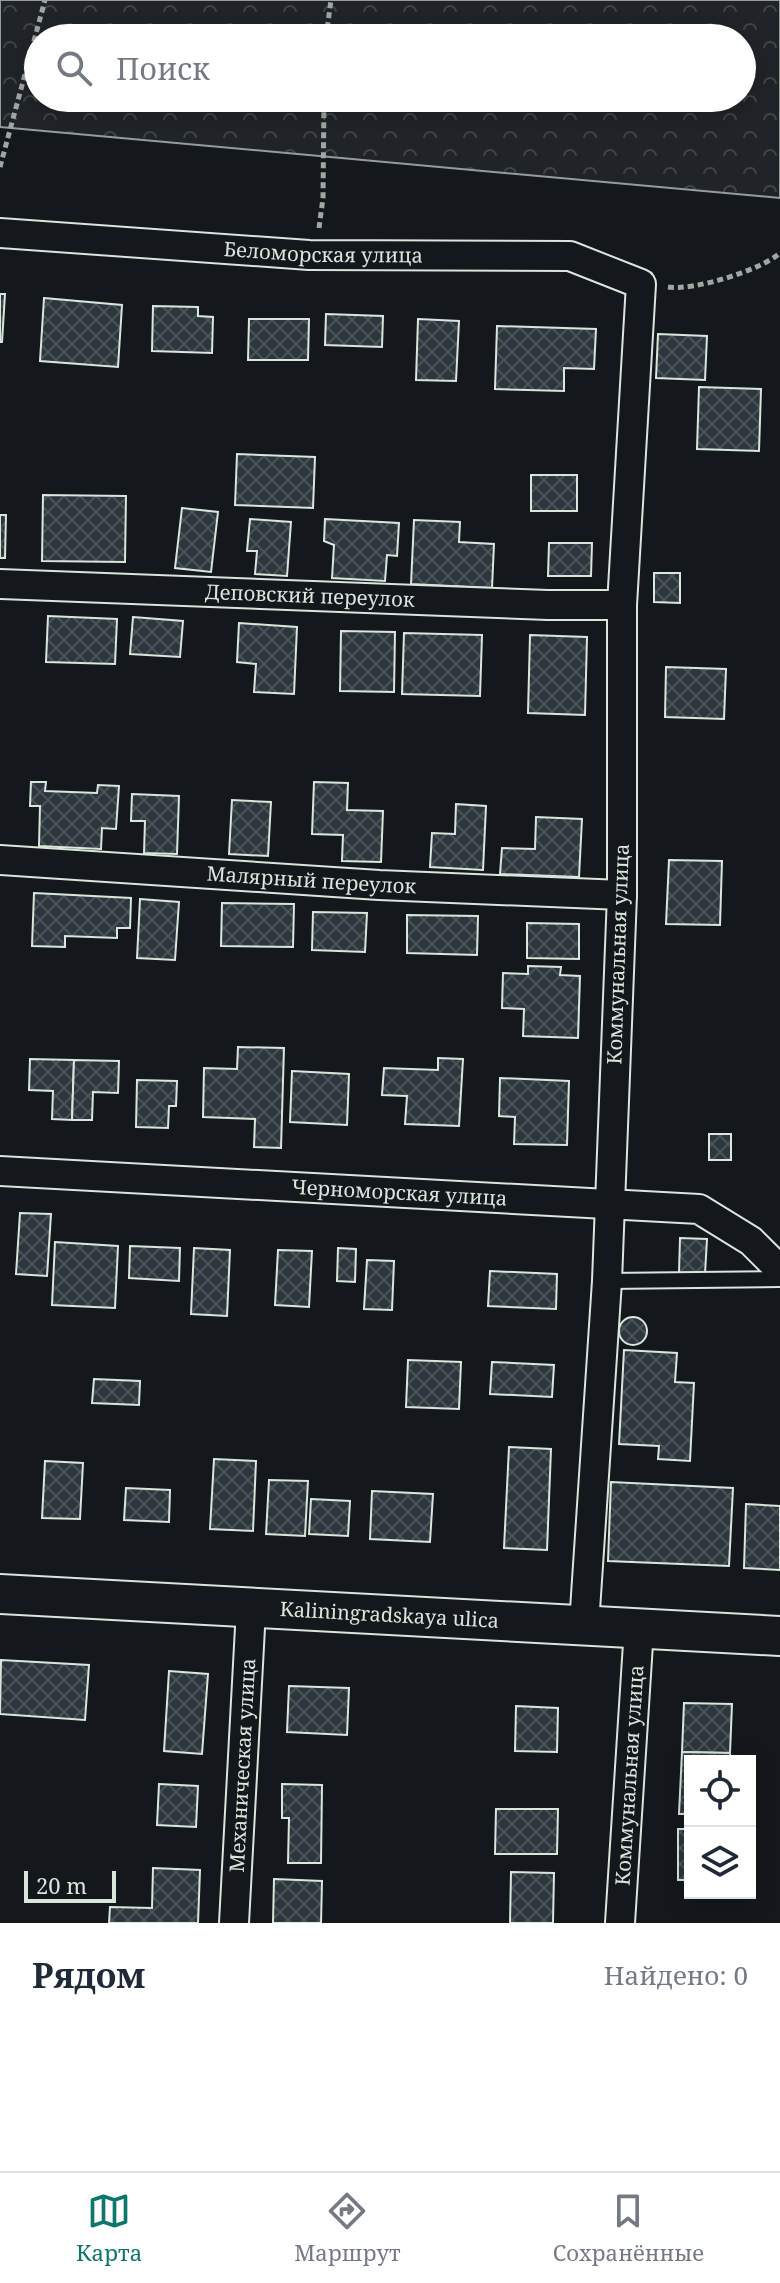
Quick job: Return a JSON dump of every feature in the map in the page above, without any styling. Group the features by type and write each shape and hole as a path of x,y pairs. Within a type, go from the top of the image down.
{"main road":[{"name":"Kaliningradskaya ulica","path":"0,1594 780,1636"}],"street":[{"name":"Беломорская улица","path":"0,233 309,255 570,256 641,284"},
{"name":"Коммунальная улица","path":"584,1625 607,1281 622,895 622,605 641,284"},
{"name":"Деповский переулок","path":"0,584 548,605 622,605"},
{"name":"Малярный переулок","path":"0,860 379,885 622,895"},
{"name":"Черноморская улица","path":"0,1171 699,1209 751,1241 780,1270"},
{"name":"Механическая улица","path":"234,1923 251,1609"},
{"name":"Коммунальная улица","path":"620,1923 639,1628"}],"lane":[{"path":"607,1281 780,1279"}],"path":[{"path":"39,24 45,0"},
{"path":"328,24 331,0"},
{"path":"0,167 24,78"},
{"path":"309,255 321,220 324,112"},
{"path":"641,284 683,289 740,272 780,253"}],"green space":[{"path":"0,0 780,0 780,198 0,127"}],"building":[{"path":"0,294 5,294 2,342 0,342"},
{"path":"44,298 122,305 118,367 40,361"},
{"path":"153,306 198,307 198,316 213,317 212,353 152,351"},
{"path":"326,314 383,316 382,347 325,345"},
{"path":"249,319 309,319 308,360 248,360"},
{"path":"418,319 459,321 456,381 416,380"},
{"path":"497,326 596,329 594,369 564,368 564,391 495,389"},
{"path":"658,334 707,336 705,380 656,378"},
{"path":"699,387 761,389 759,451 697,449"},
{"path":"237,454 315,457 313,508 235,505"},
{"path":"531,475 577,475 577,511 531,511"},
{"path":"43,495 126,496 125,562 42,561"},
{"path":"182,508 218,512 211,572 175,568"},
{"path":"0,515 6,515 5,558 0,558"},
{"path":"250,519 291,522 287,576 255,574 257,551 247,551"},
{"path":"325,519 399,523 397,556 387,555 385,581 332,578 334,545 324,541"},
{"path":"414,520 460,522 459,542 494,544 492,588 411,584"},
{"path":"549,543 592,543 591,576 548,576"},
{"path":"654,573 680,573 680,603 654,602"},
{"path":"48,616 117,619 115,664 46,662"},
{"path":"133,617 183,621 180,657 130,654"},
{"path":"239,623 297,627 294,694 254,692 256,664 237,662"},
{"path":"341,631 395,632 394,692 340,691"},
{"path":"404,633 482,635 480,696 402,694"},
{"path":"530,635 587,637 585,715 528,713"},
{"path":"666,667 726,669 724,719 665,717"},
{"path":"31,782 46,782 45,791 97,793 98,785 119,786 116,829 102,828 101,849 39,846 40,806 30,806"},
{"path":"314,782 348,783 347,810 383,811 381,862 342,861 343,835 312,834"},
{"path":"132,794 179,796 177,854 144,853 145,821 131,821"},
{"path":"232,800 271,802 268,856 229,854"},
{"path":"456,804 486,806 483,870 430,867 432,833 455,834"},
{"path":"536,817 582,819 579,877 500,874 502,848 535,849"},
{"path":"669,860 722,861 720,925 666,924"},
{"path":"34,893 131,898 130,928 117,928 117,938 65,936 65,947 32,946"},
{"path":"140,899 179,902 175,960 137,958"},
{"path":"222,903 294,904 293,947 221,946"},
{"path":"313,912 367,913 365,952 312,950"},
{"path":"407,915 478,916 477,955 407,953"},
{"path":"527,923 579,924 579,959 527,958"},
{"path":"528,966 561,967 560,975 580,976 578,1038 523,1036 524,1009 502,1008 503,973 528,974"},
{"path":"238,1047 284,1048 281,1148 254,1147 255,1119 203,1117 204,1068 237,1069"},
{"path":"438,1058 463,1059 459,1126 405,1124 407,1096 382,1095 384,1068 438,1070"},
{"path":"30,1059 74,1060 72,1120 52,1119 53,1091 29,1090"},
{"path":"74,1060 119,1061 118,1093 93,1092 92,1120 72,1120"},
{"path":"292,1071 349,1074 347,1125 290,1122"},
{"path":"500,1078 569,1081 567,1145 514,1144 515,1117 499,1116"},
{"path":"137,1080 177,1081 176,1106 169,1106 168,1128 136,1127"},
{"path":"709,1134 731,1134 731,1160 709,1160"},
{"path":"20,1213 51,1214 47,1276 16,1274"},
{"path":"680,1238 707,1239 705,1274 679,1273"},
{"path":"55,1242 118,1246 115,1308 52,1305"},
{"path":"130,1246 180,1248 179,1281 129,1278"},
{"path":"194,1248 230,1250 227,1316 191,1314"},
{"path":"338,1248 356,1249 355,1282 337,1281"},
{"path":"278,1250 312,1251 309,1307 275,1305"},
{"path":"367,1260 394,1261 392,1310 364,1309"},
{"path":"490,1271 557,1274 556,1309 488,1306"},
{"path":"633,1317 643,1321 647,1331 643,1341 633,1345 623,1341 619,1331 623,1321"},
{"path":"624,1350 677,1353 675,1382 694,1383 690,1461 658,1459 659,1446 619,1444"},
{"path":"408,1360 461,1362 459,1409 406,1407"},
{"path":"492,1362 554,1365 552,1397 490,1394"},
{"path":"94,1379 140,1381 139,1405 92,1403"},
{"path":"509,1447 551,1449 547,1550 504,1548"},
{"path":"214,1459 256,1461 253,1531 210,1529"},
{"path":"45,1461 83,1463 80,1519 42,1518"},
{"path":"269,1480 308,1481 305,1536 266,1534"},
{"path":"611,1482 733,1488 729,1566 608,1561"},
{"path":"126,1488 170,1490 169,1522 124,1520"},
{"path":"372,1491 433,1494 430,1542 370,1539"},
{"path":"311,1499 350,1501 348,1536 309,1534"},
{"path":"746,1504 780,1506 780,1570 744,1568"},
{"path":"1,1660 89,1665 85,1720 0,1714"},
{"path":"169,1671 208,1674 202,1754 164,1751"},
{"path":"289,1686 349,1688 347,1735 287,1732"},
{"path":"684,1703 732,1704 730,1753 682,1752"},
{"path":"516,1706 558,1708 557,1752 515,1751"},
{"path":"682,1752 730,1753 684,1755 684,1814 679,1814"},
{"path":"159,1784 198,1786 196,1827 157,1825"},
{"path":"282,1784 322,1785 321,1863 288,1863 289,1818 282,1818"},
{"path":"496,1809 558,1809 557,1854 495,1854"},
{"path":"678,1829 684,1829 684,1880 678,1880"},
{"path":"153,1868 200,1870 198,1923 109,1923 110,1907 152,1908"},
{"path":"511,1872 554,1873 553,1923 510,1923"},
{"path":"274,1879 322,1881 321,1923 273,1923"}]}
